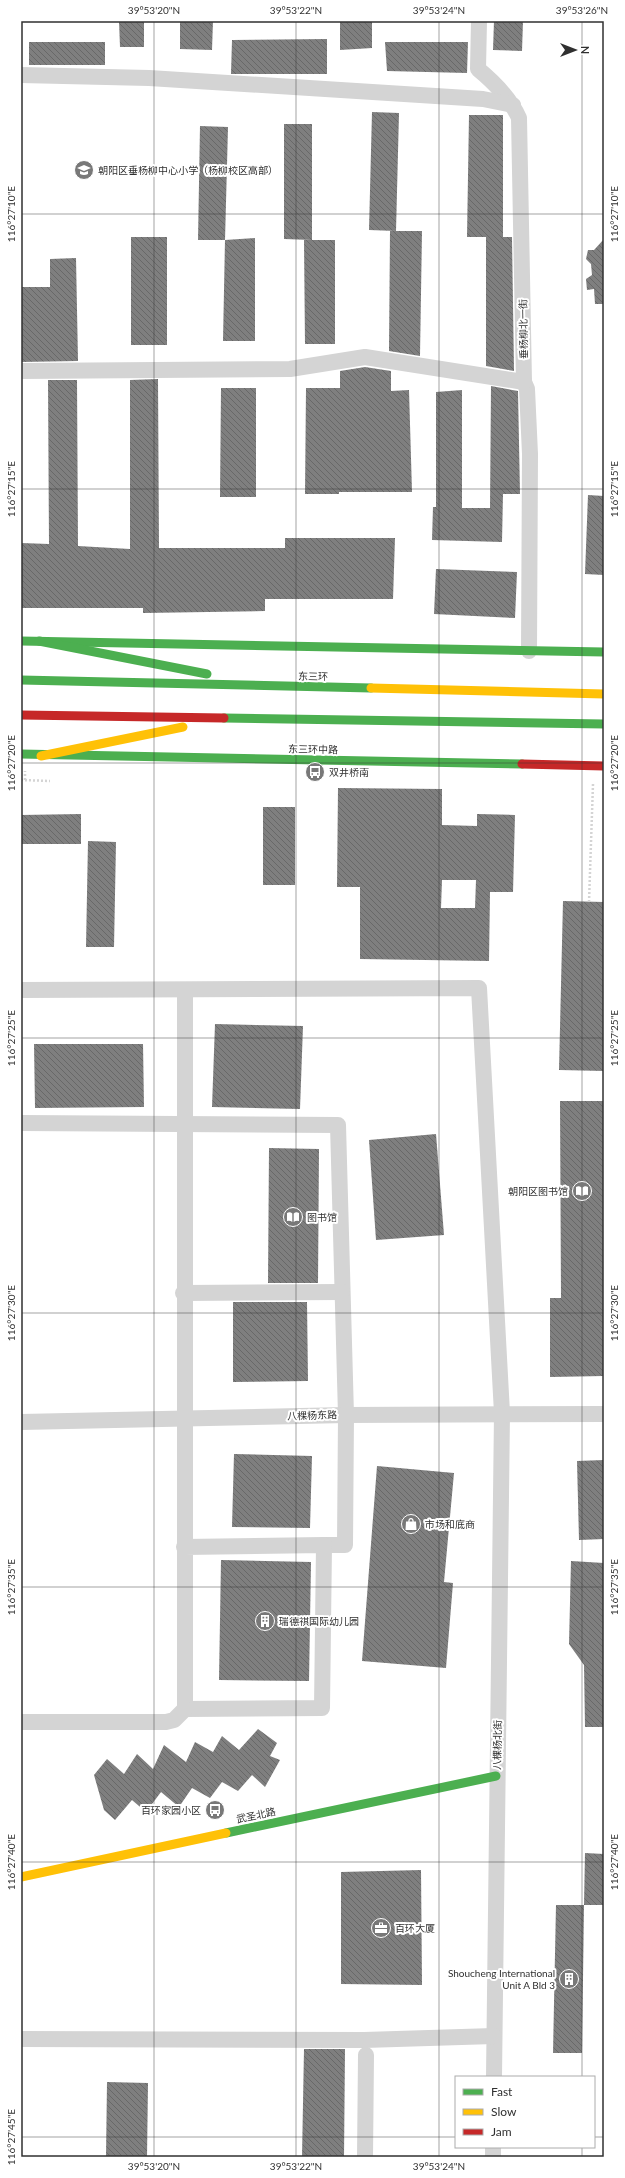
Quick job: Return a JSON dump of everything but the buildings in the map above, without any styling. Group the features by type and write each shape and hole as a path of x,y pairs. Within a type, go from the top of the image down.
{"main road":[{"path":"21,641 604,652"},
{"path":"39,641 269,686"},
{"name":"东三环","path":"21,680 604,694"},
{"path":"21,715 604,724"},
{"path":"41,756 224,718"},
{"name":"东三环中路","path":"21,754 41,756 604,766"},
{"name":"武圣北路","path":"21,1877 496,1776"}],"street":[{"name":"垂杨柳北一街","path":"479,21 478,69 492,80 513,105 520,118 524,382 527,388 530,454 529,651"},
{"path":"21,75 148,78 482,99 513,105"},
{"path":"21,371 290,369 365,357 524,382"},
{"name":"八棵杨北街","path":"185,990 479,988 502,1413 496,1776 494,2076"},
{"path":"21,990 185,990 183,1293 185,1709"},
{"path":"21,1123 338,1125 346,1414 345,1545 184,1547"},
{"path":"183,1293 342,1292"},
{"name":"八棵杨东路","path":"21,1422 346,1414 604,1414"},
{"path":"21,1722 166,1722 174,1720 185,1709 322,1708 324,1545"},
{"path":"21,2039 364,2040 494,2036"},
{"path":"365,2157 366,2055"}],"path":[{"path":"589,902 593,766"},
{"path":"21,780 50,781"}],"traffic: fast":[{"path":"21,641 604,652"},
{"path":"39,641 207,674"},
{"path":"21,680 371,688"},
{"path":"224,718 604,724"},
{"path":"21,754 522,764"},
{"path":"226,1833 496,1776"}],"traffic: slow":[{"path":"371,688 604,694"},
{"path":"41,756 183,727"},
{"path":"21,1877 226,1833"}],"traffic: jam":[{"path":"21,715 224,718"},
{"path":"522,764 604,766"}],"place":[{"name":"朝阳区垂杨柳中心小学（杨柳校区高部）","path":"84,170"},
{"name":"双井桥南","path":"315,772"},
{"name":"朝阳区图书馆","path":"582,1191"},
{"name":"图书馆","path":"293,1217"},
{"name":"市场和底商","path":"411,1524"},
{"name":"瑞德祺国际幼儿园","path":"265,1621"},
{"name":"百环家园小区","path":"215,1810"},
{"name":"百环大厦","path":"381,1928"},
{"name":"Shoucheng International Unit A Bld 3","path":"569,1979"}]}
